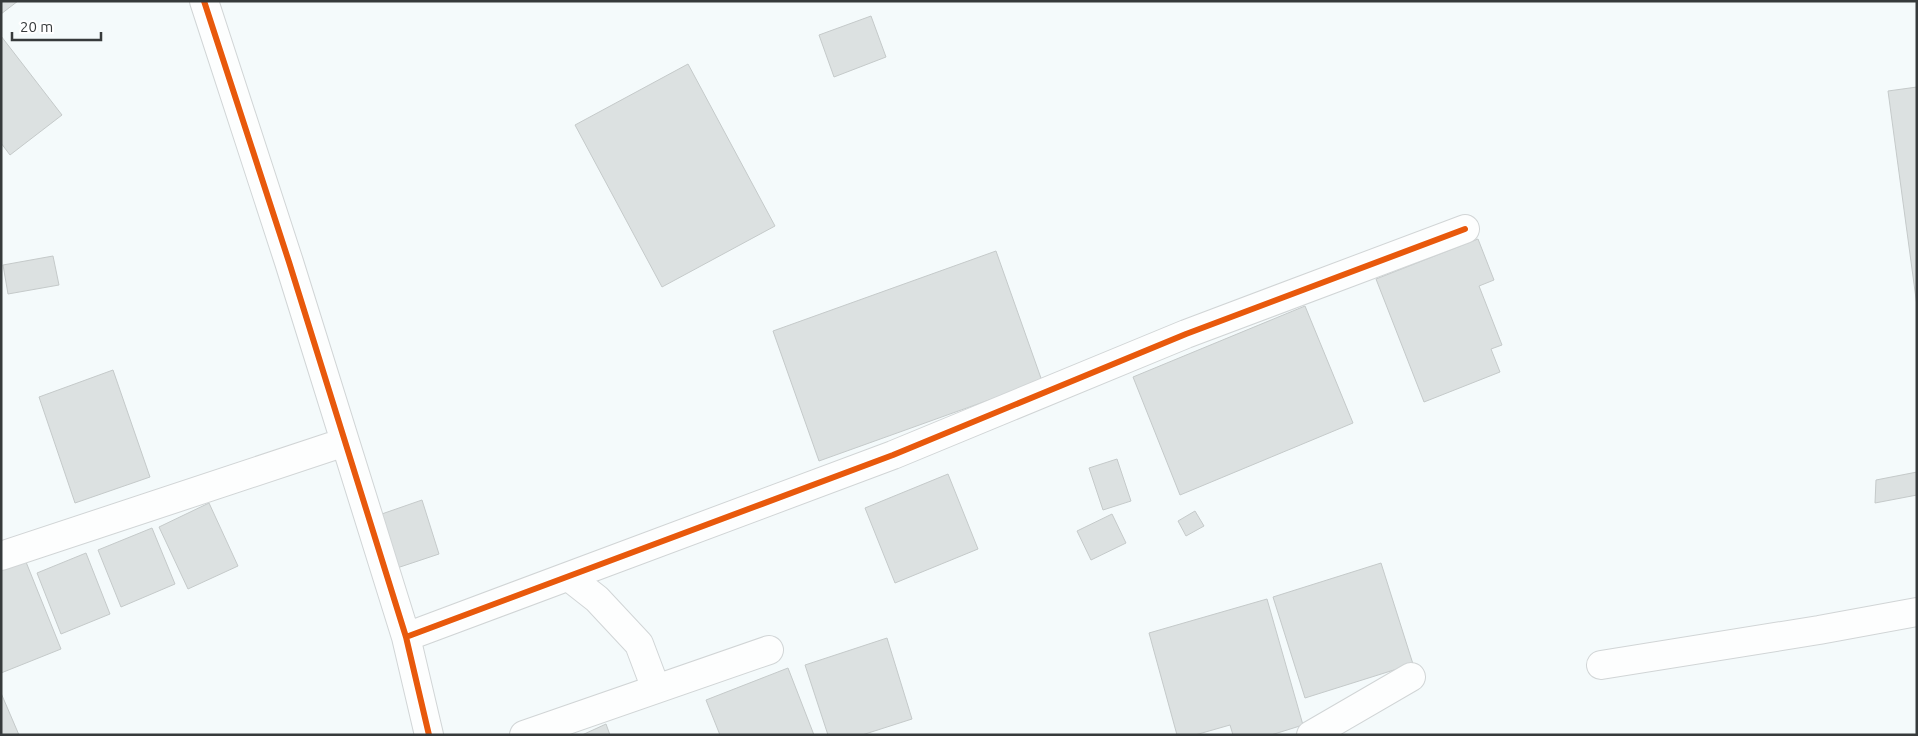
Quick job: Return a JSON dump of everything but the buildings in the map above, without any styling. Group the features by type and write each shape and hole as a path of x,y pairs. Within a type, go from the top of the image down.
{"street":[{"path":"204,1 289,262 406,637 429,735"},
{"path":"406,637 893,455 1186,334 1465,229"},
{"path":"1,556 345,442"},
{"path":"568,576 597,599 639,644 656,689"},
{"path":"1601,665 1819,630 1917,612"},
{"path":"524,735 768,650"},
{"path":"1311,735 1411,678"}],"cycle path":[{"path":"204,1 289,262 406,637 429,735"},
{"path":"406,637 893,455 1186,334 1465,229"}]}
